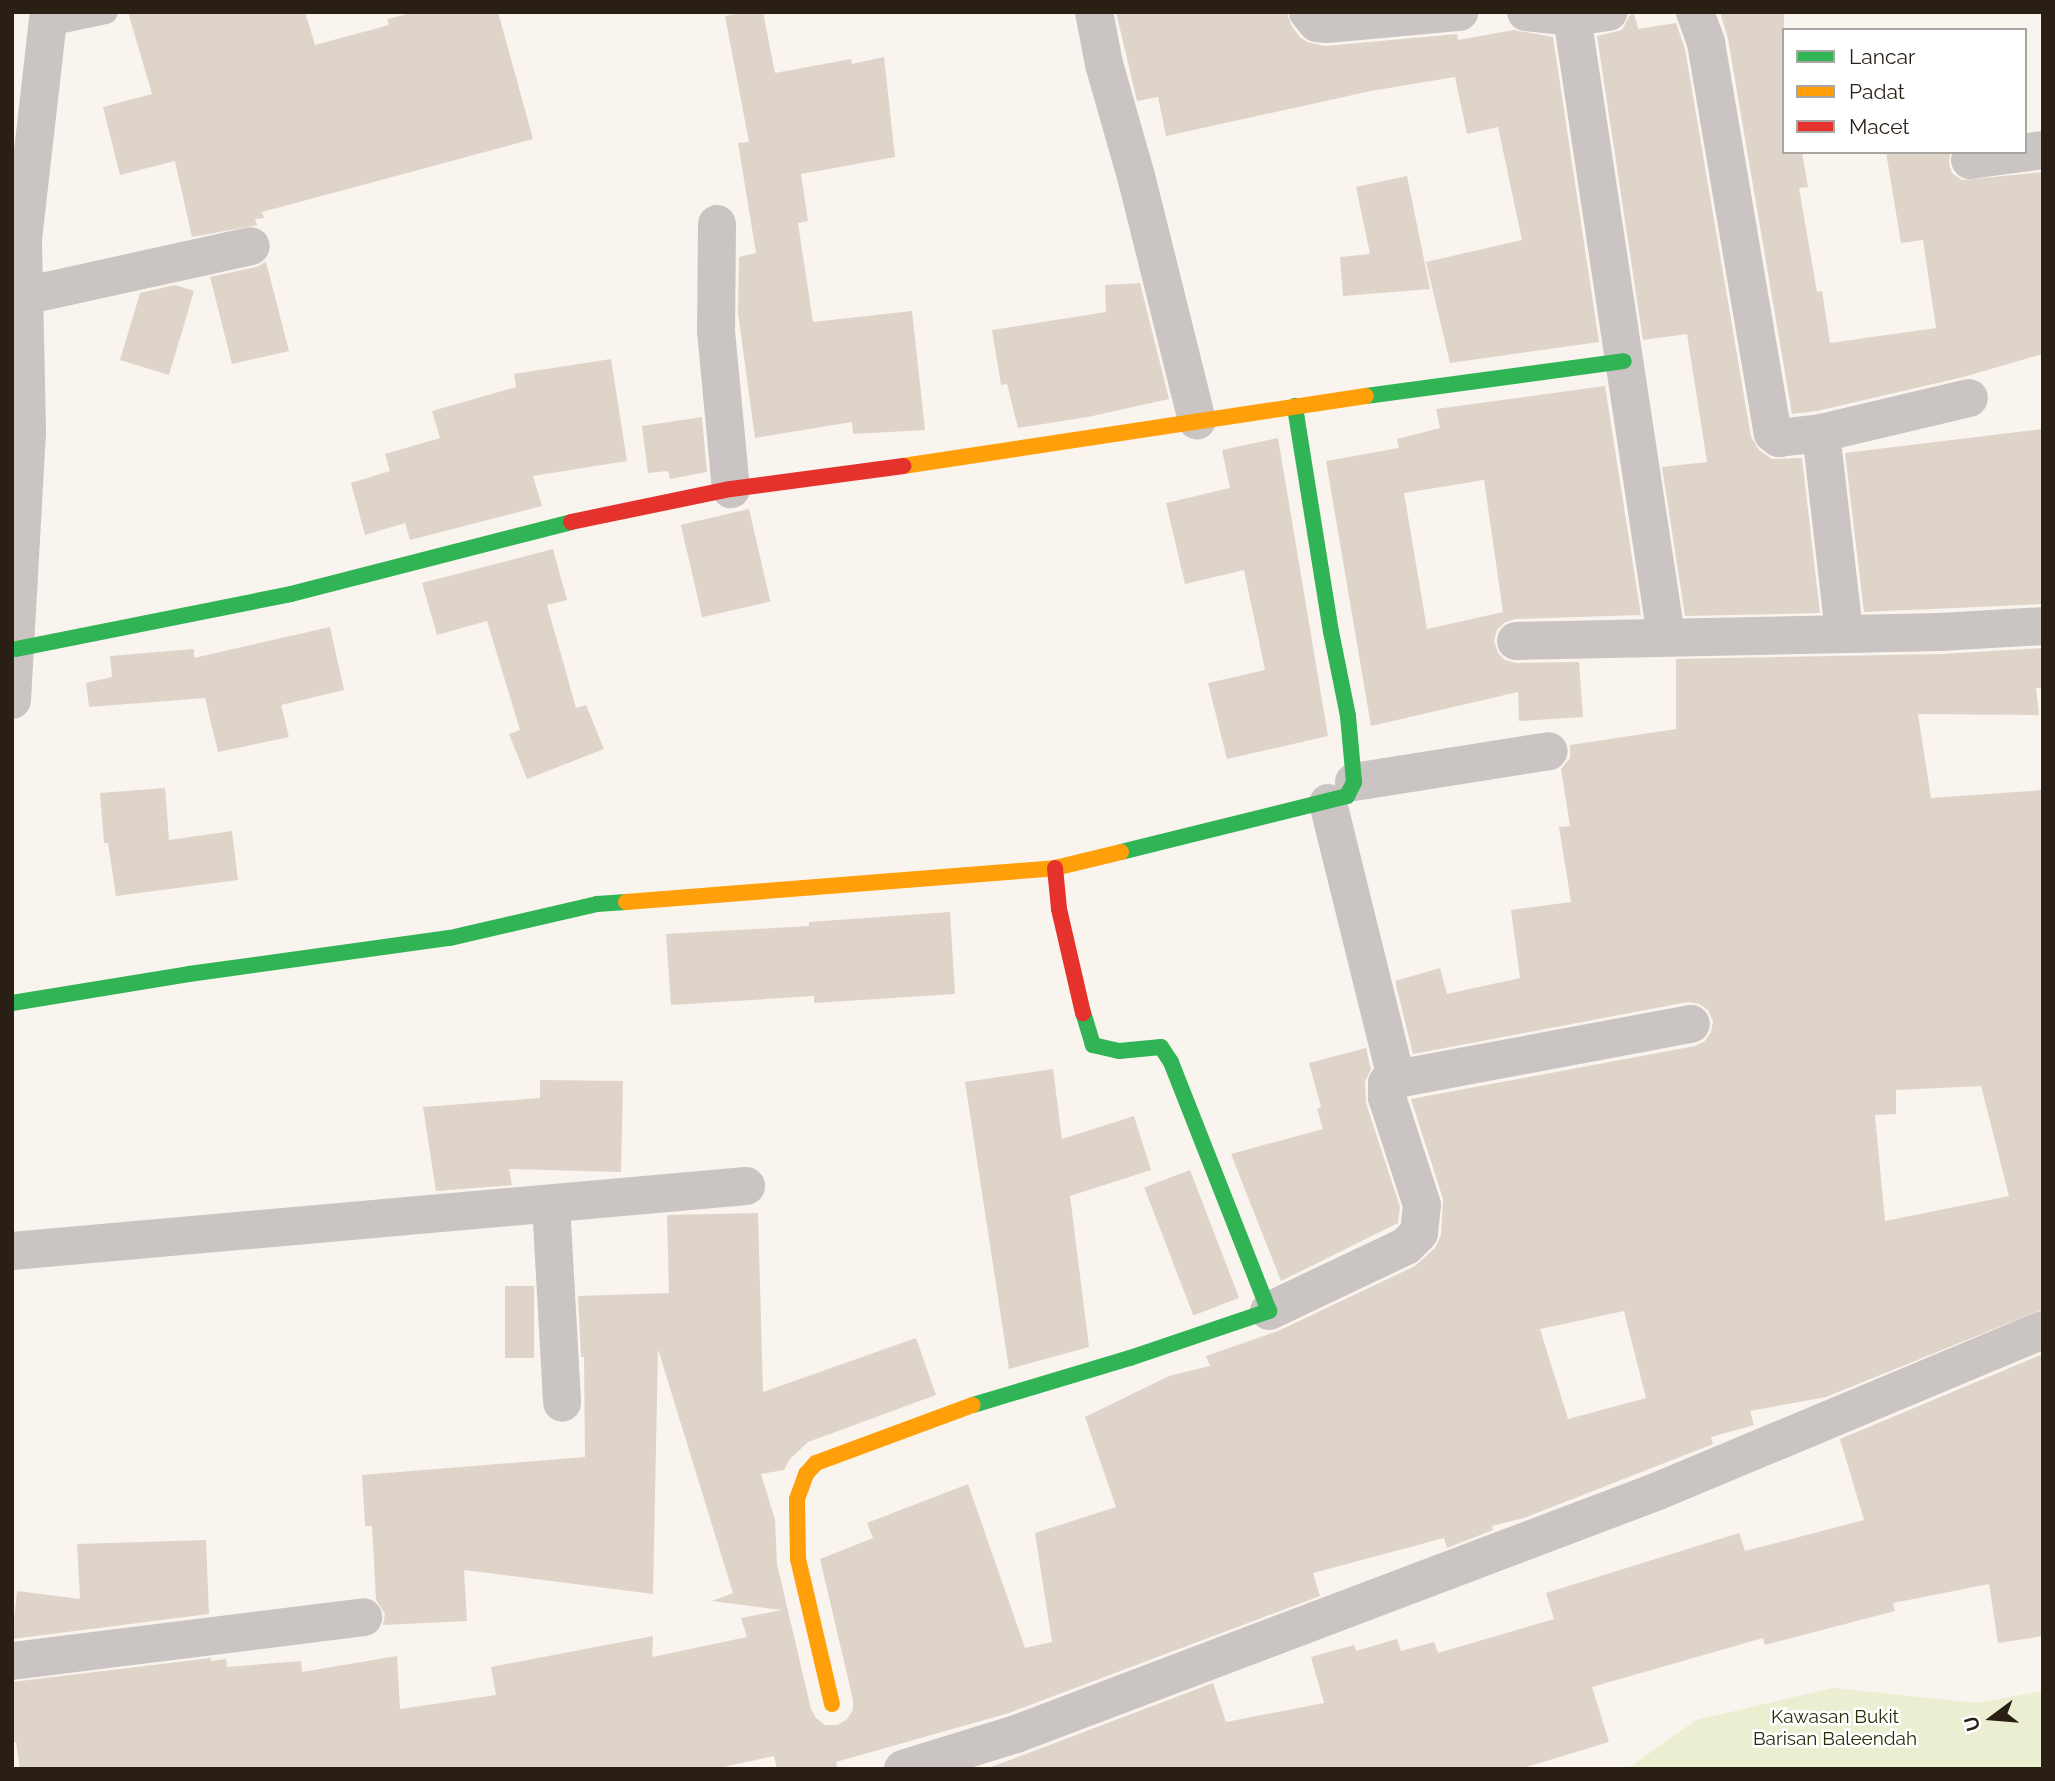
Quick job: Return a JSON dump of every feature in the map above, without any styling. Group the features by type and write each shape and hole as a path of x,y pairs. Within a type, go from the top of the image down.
{"street":[{"path":"1094,12 1104,64 1136,176 1197,421"},
{"path":"1308,12 1317,23 1327,24 1459,12"},
{"path":"1527,12 1572,17 1609,12"},
{"path":"1695,12 1706,43 1769,424 1773,433 1779,438 1821,433 1969,398"},
{"path":"1572,17 1666,636"},
{"path":"49,18 23,239 24,296 14,674 291,594 561,524 731,489 1001,453 1295,406 1624,361"},
{"path":"1970,160 2014,154"},
{"path":"717,225 716,331 731,489"},
{"path":"24,296 251,246"},
{"path":"1295,406 1330,625 1348,716 1341,792 1396,1078"},
{"path":"1821,433 1844,633"},
{"path":"1516,641 2043,626"},
{"path":"12,1003 450,938 597,904 1055,868 1341,792 1549,751"},
{"path":"1055,868 1059,909 1087,1032 1093,1045 1119,1051 1161,1047 1171,1062 1269,1311"},
{"path":"832,1704 798,1549 797,1499 806,1474 816,1463 1009,1392 1130,1359 1269,1311 1406,1246 1419,1233 1422,1205 1386,1091 1387,1083 1396,1078 1691,1024"},
{"path":"12,1251 746,1186"},
{"path":"551,1204 562,1403"},
{"path":"903,1769 1016,1734 1658,1491 2043,1331"},
{"path":"12,1661 363,1617"}],"lane":[{"path":"49,18 106,12"}],"green space":[{"name":"Kawasan Bukit Barisan Baleendah","path":"1833,1688 1977,1703 2043,1691 2043,1769 1627,1769 1696,1720"}],"building":[{"path":"128,12 305,12 315,45 389,25 387,19 416,12 498,12 533,139 262,212 264,218 255,219 257,225 192,237 175,161 120,175 103,107 152,94"},
{"path":"763,12 775,73 851,59 852,64 884,57 895,157 801,174 808,221 798,223 813,322 912,311 925,430 853,434 852,422 755,438 738,313 739,257 756,253 738,143 749,142 725,16"},
{"path":"1116,12 1287,12 1291,25 1300,37 1307,42 1325,46 1457,34 1458,40 1514,30 1553,37 1599,342 1450,363 1426,262 1522,240 1498,127 1467,134 1455,77 1371,91 1166,136 1158,97 1137,101"},
{"path":"1720,12 1784,12 1782,154 1802,154 1808,187 1799,188 1817,292 1822,291 1830,343 1936,328 1923,240 1901,243 1886,154 1950,154 1952,173 1962,180 2043,172 2043,354 1963,377 1817,411 1792,414 1728,39"},
{"path":"1634,14 1638,29 1676,23 1685,49 1751,437 1759,450 1772,459 1802,458 1820,613 1685,616 1662,467 1707,462 1687,334 1643,340 1597,36 1622,30 1630,15"},
{"path":"1407,176 1430,289 1343,296 1340,257 1370,254 1356,187"},
{"path":"266,262 289,351 232,364 210,277 256,267"},
{"path":"1140,283 1169,399 1088,417 1018,428 1007,384 1001,385 992,330 1106,312 1105,285"},
{"path":"175,285 194,291 169,375 120,360 140,293"},
{"path":"611,359 627,461 533,476 542,506 410,540 405,523 365,535 351,483 390,471 385,454 440,438 432,411 516,387 514,374"},
{"path":"1605,386 1641,615 1515,619 1504,623 1497,630 1494,641 1498,653 1505,660 1516,663 1579,662 1583,717 1519,721 1518,692 1371,726 1326,461 1399,448 1397,439 1440,428 1436,409","holes":["1484,480 1503,612 1427,629 1404,493"]},
{"path":"702,417 707,472 670,479 668,471 648,473 642,426"},
{"path":"2043,429 2043,604 1864,612 1845,453"},
{"path":"1278,438 1328,736 1227,759 1208,683 1265,670 1244,570 1185,584 1166,503 1230,488 1222,450"},
{"path":"749,509 770,602 702,617 681,525"},
{"path":"553,549 567,600 547,605 576,708 586,705 604,749 527,779 509,734 520,730 487,621 437,635 422,583"},
{"path":"330,627 344,690 281,705 289,737 218,752 205,698 89,707 86,683 112,677 110,656 194,649 194,658"},
{"path":"2043,648 2043,688 2036,688 2039,715 1918,714 1931,798 2043,790 2043,1309 1826,1397 1750,1411 1754,1425 1711,1437 1713,1444 1524,1518 1492,1526 1493,1530 1447,1548 1444,1538 1313,1573 1320,1596 1009,1713 836,1762 838,1769 777,1769 774,1756 714,1769 20,1769 16,1742 12,1743 12,1682 211,1658 211,1661 226,1659 227,1667 301,1661 302,1672 397,1656 400,1709 496,1695 491,1667 653,1636 652,1657 747,1637 741,1618 782,1610 712,1601 733,1593 658,1349 653,1594 464,1570 467,1621 383,1625 385,1614 376,1600 372,1526 365,1526 362,1475 585,1457 584,1357 581,1357 578,1296 669,1293 667,1215 758,1213 763,1392 916,1338 936,1395 808,1442 790,1459 784,1470 761,1474 775,1520 777,1564 811,1709 816,1718 825,1725 838,1725 847,1719 853,1710 853,1700 820,1559 873,1538 867,1523 968,1484 1025,1648 1052,1642 1035,1533 1116,1507 1085,1417 1169,1376 1210,1366 1206,1356 1278,1331 1415,1266 1435,1248 1441,1235 1443,1199 1411,1099 1695,1046 1705,1041 1711,1032 1713,1021 1708,1010 1699,1004 1688,1002 1413,1054 1395,981 1440,968 1447,994 1520,978 1511,910 1571,902 1559,827 1570,826 1561,769 1570,758 1570,745 1676,729 1676,659 1941,654","holes":["1981,1086 2009,1196 1885,1221 1875,1115 1896,1114 1896,1090","1624,1311 1646,1398 1568,1419 1540,1329"]},
{"path":"165,788 169,840 232,831 238,880 116,896 108,843 104,843 100,793"},
{"path":"950,912 955,994 814,1003 814,996 671,1005 666,934 809,926 809,922"},
{"path":"1366,1048 1371,1069 1365,1082 1366,1103 1400,1207 1398,1223 1281,1281 1231,1154 1323,1129 1317,1109 1321,1107 1309,1063"},
{"path":"1053,1069 1062,1139 1134,1116 1151,1170 1070,1196 1089,1347 1009,1369 965,1082"},
{"path":"540,1080 623,1081 621,1172 509,1169 512,1185 436,1191 423,1107 540,1098"},
{"path":"1190,1170 1239,1298 1193,1315 1144,1188"},
{"path":"505,1286 534,1286 534,1358 505,1358"},
{"path":"2043,1354 2043,1636 1998,1643 1989,1584 1893,1603 1895,1611 1765,1645 1763,1638 1592,1687 1609,1742 1520,1769 986,1769 1213,1683 1226,1722 1324,1703 1311,1657 1354,1645 1356,1651 1397,1639 1401,1651 1434,1642 1438,1653 1554,1619 1546,1593 1739,1533 1745,1551 1864,1520 1840,1439"},
{"path":"206,1540 209,1614 12,1639 17,1591 80,1599 77,1544"}],"traffic: fast":[{"path":"1366,396 1624,361"},
{"path":"1121,852 1347,796 1354,782 1348,716 1331,632 1295,406"},
{"path":"16,649 291,594 571,522"},
{"path":"12,1003 189,974 450,938 597,904 626,902"},
{"path":"973,1405 1130,1358 1269,1311 1171,1062 1161,1047 1119,1051 1093,1045 1083,1013"}],"traffic: slow":[{"path":"903,466 1366,396"},
{"path":"626,902 1055,868 1121,852"},
{"path":"832,1704 798,1559 797,1499 806,1474 816,1463 973,1405"}],"traffic: jam":[{"path":"571,522 731,489 903,466"},
{"path":"1055,868 1059,909 1083,1013"}]}
